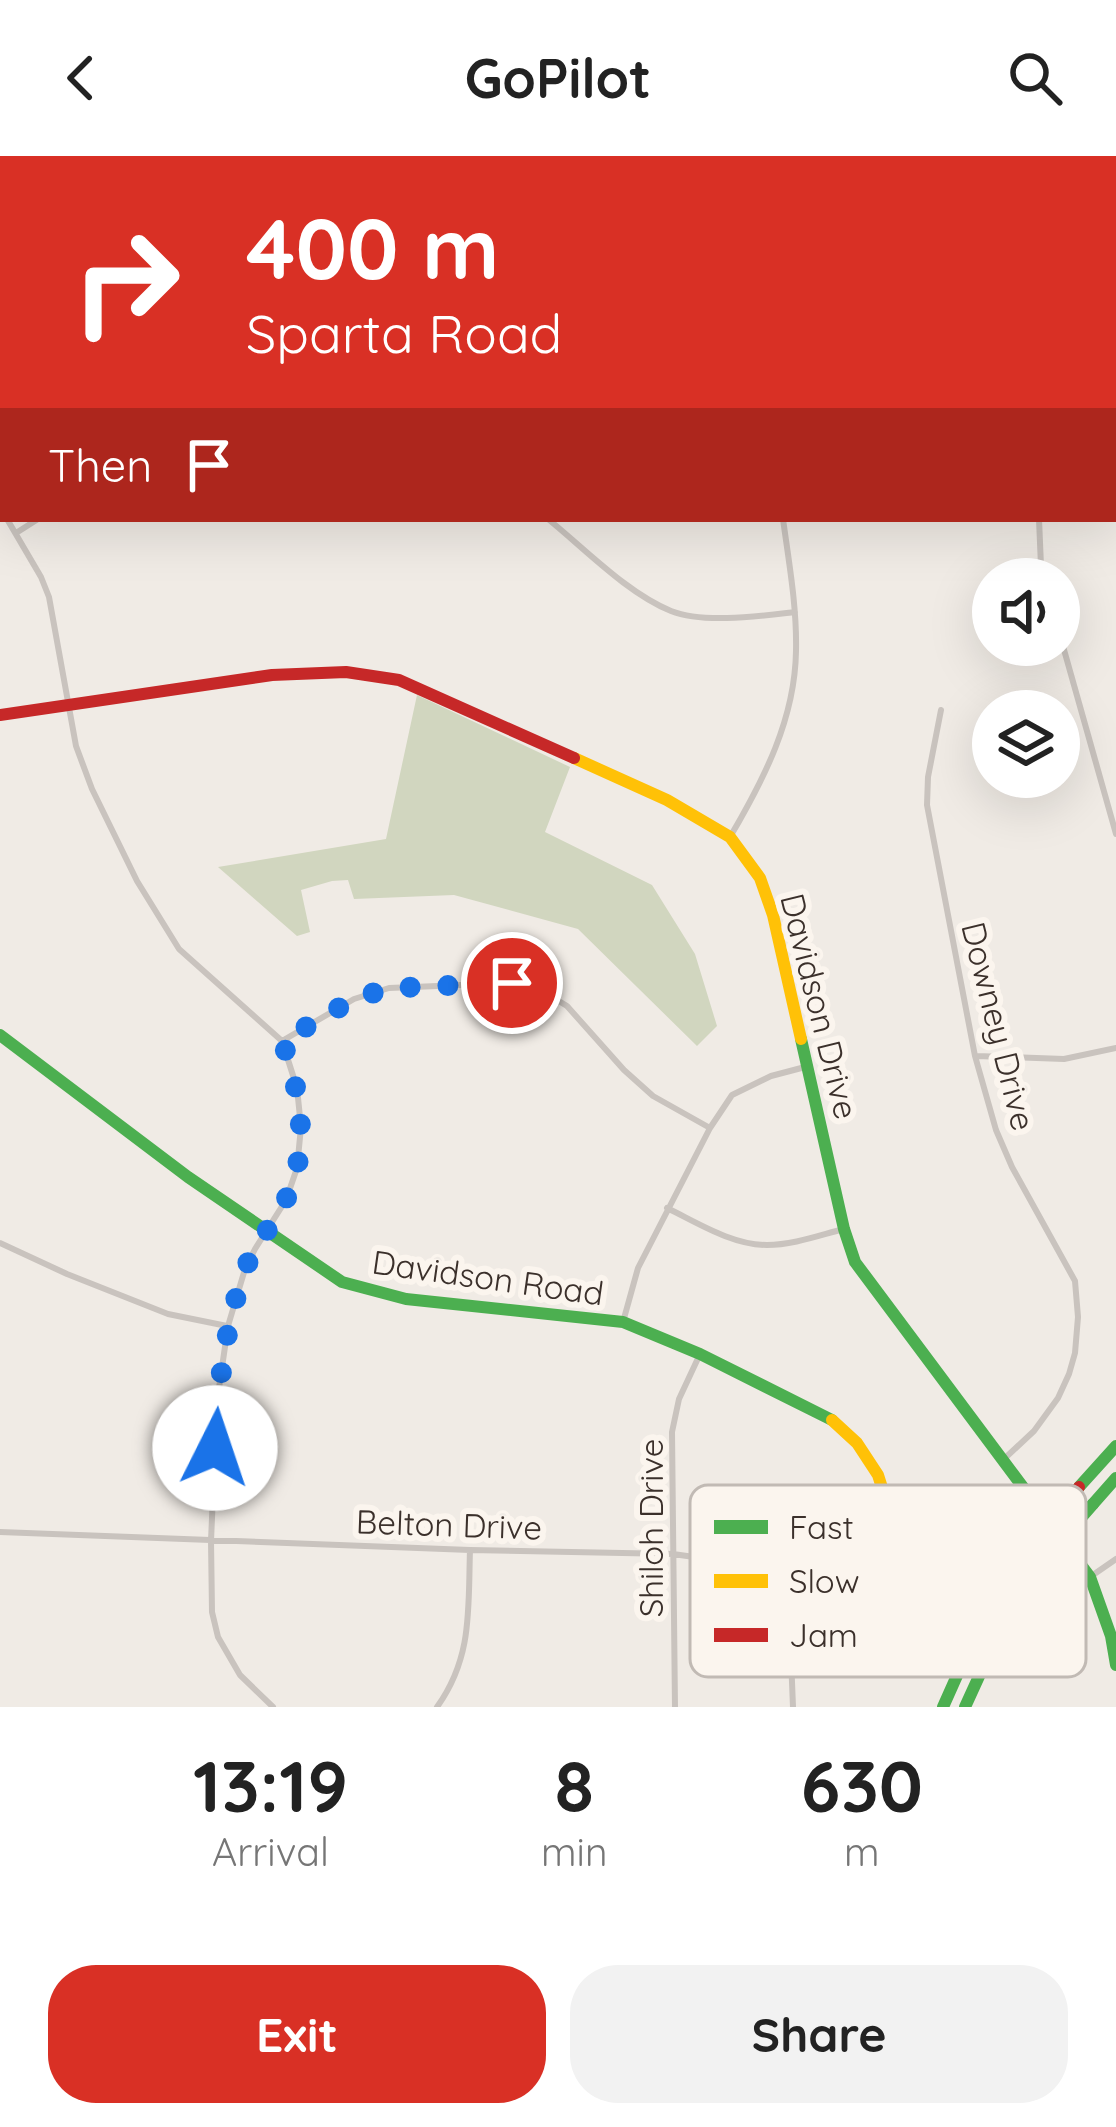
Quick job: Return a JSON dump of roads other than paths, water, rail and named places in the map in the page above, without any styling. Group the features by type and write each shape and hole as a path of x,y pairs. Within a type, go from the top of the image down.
{"main road":[{"name":"Davidson Drive","path":"0,715 300,672 362,672 399,680 667,800 730,837 760,878 773,915 855,1262 1023,1485"},
{"name":"Davidson Road","path":"0,1035 188,1177 342,1282 378,1294 439,1304 622,1322 700,1354 832,1420 857,1443 881,1485"},
{"path":"1081,1485 1116,1446"},
{"path":"1086,1513 1116,1478"},
{"name":"Davidson Drive","path":"1086,1572 1111,1636 1116,1665"},
{"path":"944,1707 957,1677"},
{"path":"965,1707 978,1677"}],"street":[{"path":"8,522 49,596 76,746 137,880 179,949 282,1041 297,1088 297,1168 286,1201 244,1270 228,1326 217,1402 211,1540 212,1612 218,1637 240,1675 273,1707"},
{"path":"16,533 33,522"},
{"path":"552,522 641,595 673,611 718,616 795,612"},
{"path":"730,837 759,787 782,733 792,693 795,612 783,522"},
{"path":"1040,522 1041,558"},
{"path":"1069,666 1116,834"},
{"name":"Downey Drive","path":"941,710 927,805 975,1056 996,1130 1075,1281 1075,1353 1058,1397 1034,1431 1004,1459"},
{"path":"282,1041 354,999 389,988 512,983 539,989 567,1006 653,1096 710,1128"},
{"path":"975,1056 1064,1059 1116,1048"},
{"path":"622,1322 638,1268 667,1208 732,1095 771,1076 809,1066"},
{"path":"667,1208 746,1243 769,1245 844,1229"},
{"path":"0,1243 168,1314 228,1326"},
{"name":"Shiloh Drive","path":"675,1707 672,1432 679,1399 700,1354"},
{"name":"Belton Drive","path":"0,1532 690,1557"},
{"path":"437,1707 451,1688 467,1638 470,1550"},
{"path":"1090,1577 1116,1558"},
{"path":"792,1677 793,1707"}]}
